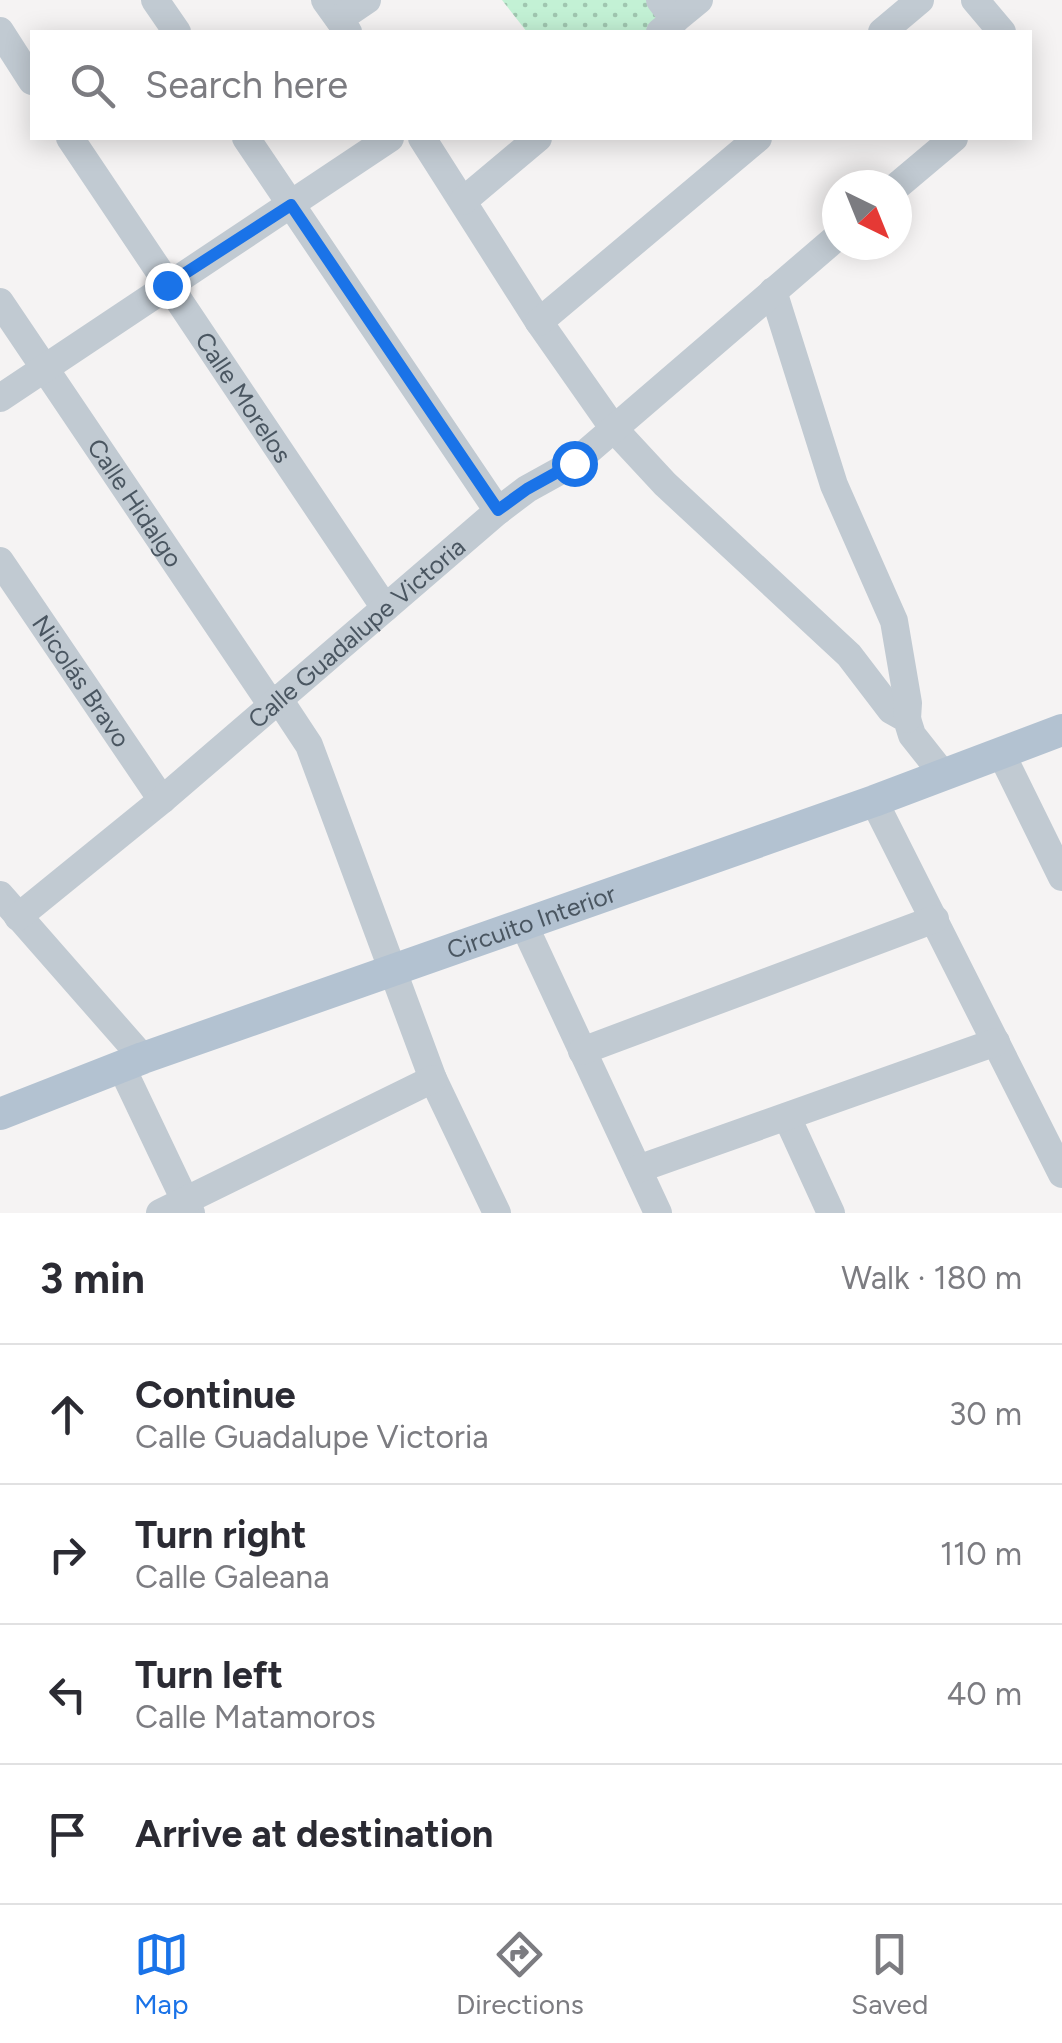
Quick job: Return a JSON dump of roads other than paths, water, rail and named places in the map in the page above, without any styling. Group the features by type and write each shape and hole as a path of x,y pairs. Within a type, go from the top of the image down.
{"main road":[{"name":"Circuito Interior","path":"0,1114 132,1062 524,926 1062,730"}],"street":[{"path":"155,0 175,30"},
{"path":"337,17 367,0"},
{"path":"665,18 699,0"},
{"path":"884,30 920,0"},
{"path":"975,0 1000,30"},
{"path":"0,31 30,77"},
{"name":"Calle Morelos","path":"71,140 385,608"},
{"path":"247,140 498,510"},
{"path":"0,398 387,140"},
{"path":"423,140 539,322 614,429 666,484 849,656 891,710 906,720"},
{"path":"463,201 536,140"},
{"path":"539,322 756,140"},
{"path":"912,173 952,140"},
{"name":"Calle Guadalupe Victoria","path":"9,906 162,800 498,510 564,470 822,249"},
{"path":"773,291 834,485 894,621 908,703 906,720 912,735 942,773"},
{"name":"Calle Hidalgo","path":"0,302 274,701 306,739 433,1078 488,1210"},
{"name":"Nicolás Bravo","path":"0,562 162,800"},
{"path":"1000,753 1062,876"},
{"path":"874,801 1062,1174"},
{"path":"9,906 132,1062 179,1209 433,1078"},
{"path":"582,1050 934,919"},
{"path":"524,926 658,1213"},
{"path":"638,1169 996,1042"},
{"path":"788,1117 831,1213"}]}
